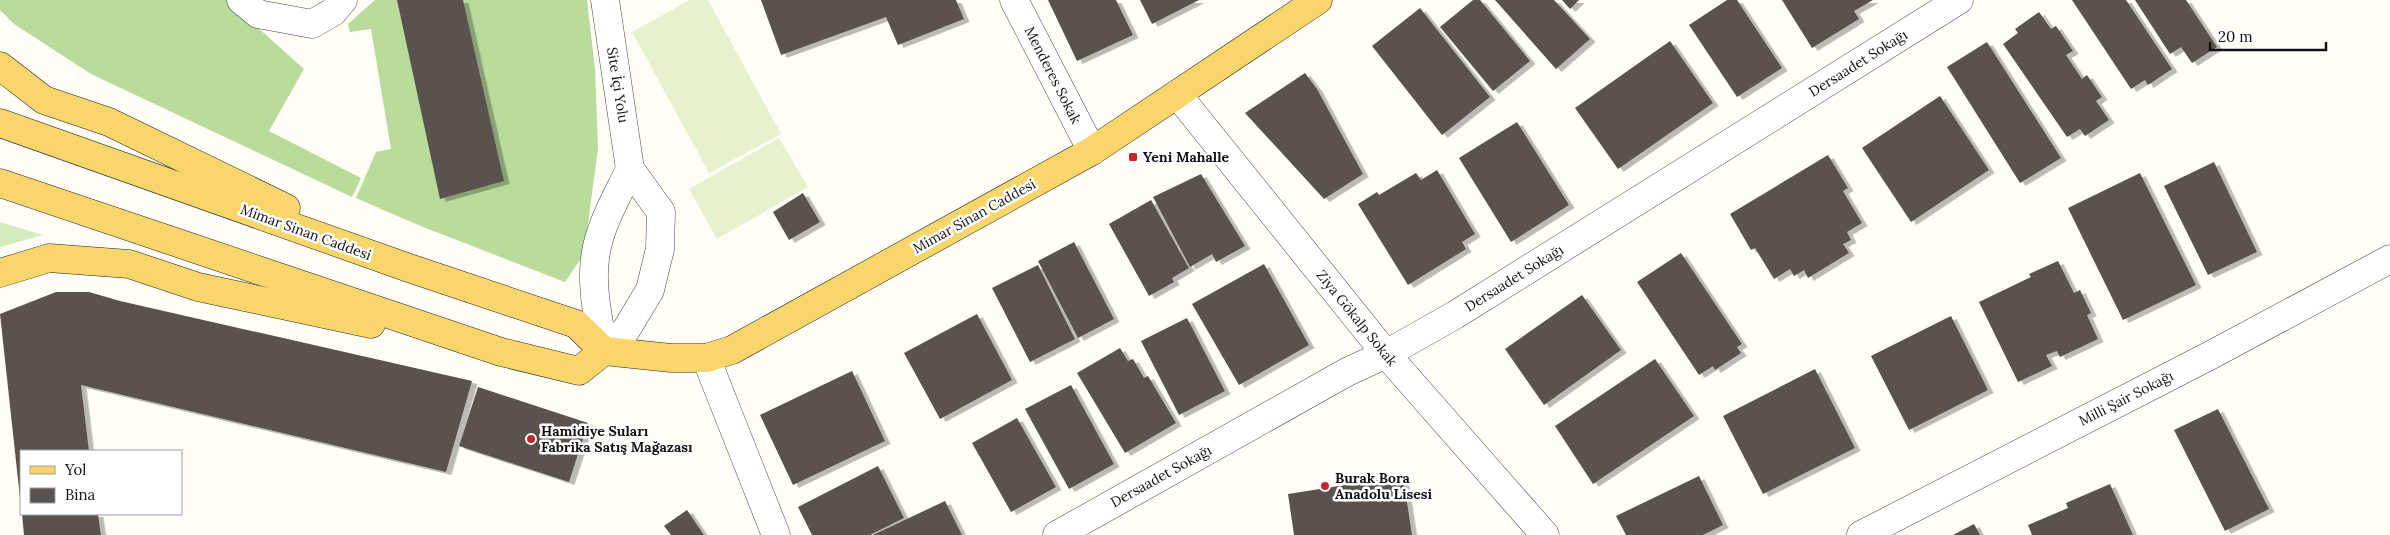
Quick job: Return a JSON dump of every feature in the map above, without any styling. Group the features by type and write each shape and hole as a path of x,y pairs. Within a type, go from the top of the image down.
{"main road":[{"name":"Mimar Sinan Caddesi","path":"0,123 408,268 576,324 604,351 671,358 706,358 732,350 1092,150 1318,0"},
{"path":"0,66 44,100 109,122 408,268"},
{"path":"0,182 501,352"},
{"path":"0,273 50,258 129,264 198,287 501,352 580,371 604,351"}],"street":[{"path":"242,0 258,14 312,24 333,12 343,0"},
{"name":"Site İçi Yolu","path":"605,0 630,169"},
{"name":"Menderes Sokak","path":"1014,0 1092,150"},
{"name":"Dersaadet Sokağı","path":"1057,535 1347,372 1386,354 1456,315 1959,0"},
{"name":"Ziya Gökalp Sokak","path":"1177,94 1386,354 1545,535"},
{"path":"630,169 661,212 660,249 650,290 626,330 604,351 597,312 594,259 602,231 630,169"},
{"name":"Milli Şair Sokağı","path":"1861,535 2211,355 2390,259"},
{"path":"706,358 776,535"}],"green space":[{"path":"0,0 227,0 304,69 269,131 361,178 352,197 91,74 14,24 0,10"},
{"path":"375,0 587,0 595,69 598,148 584,254 565,282 418,225 356,198 376,152 391,149 371,29 350,32 348,24"},
{"path":"690,0 708,0 781,134 709,173 632,32"},
{"path":"779,138 808,187 717,239 689,189"},
{"path":"0,222 43,235 0,247"}],"building":[{"path":"397,0 463,0 504,181 440,199"},
{"path":"761,0 956,0 964,19 898,45 886,17 781,55"},
{"path":"1048,0 1116,0 1133,35 1077,61"},
{"path":"1140,0 1199,0 1152,24"},
{"path":"1473,0 1480,0 1530,61 1493,91 1440,27"},
{"path":"1495,0 1554,0 1590,39 1556,69"},
{"path":"1562,0 1579,0 1570,9"},
{"path":"1727,0 1737,0 1782,68 1737,97 1689,25"},
{"path":"1782,0 1873,0 1854,11 1859,19 1812,48"},
{"path":"2072,0 2126,0 2172,69 2148,85 2145,80 2131,89"},
{"path":"2135,0 2186,0 2217,47 2192,63 2181,47 2170,54"},
{"path":"1420,8 1490,97 1442,135 1372,46"},
{"path":"2039,12 2051,29 2056,26 2073,51 2066,55 2082,79 2087,75 2102,97 2096,101 2109,120 2085,136 2080,129 2067,137 2003,44 2018,33 2015,29"},
{"path":"1670,41 1713,103 1618,169 1575,108"},
{"path":"1987,42 2061,158 2020,183 1947,67"},
{"path":"1305,73 1317,89 1363,174 1324,199 1245,113"},
{"path":"1940,96 1989,170 1911,222 1862,148"},
{"path":"1517,122 1569,205 1511,242 1459,158"},
{"path":"1828,155 1848,188 1843,191 1862,223 1847,232 1851,240 1843,244 1849,253 1808,278 1804,270 1794,276 1790,269 1774,279 1755,248 1751,250 1730,214"},
{"path":"2214,162 2257,252 2208,275 2164,186"},
{"path":"1437,170 1475,234 1462,242 1466,249 1408,285 1358,204 1377,192 1379,195 1416,173 1421,180"},
{"path":"2140,173 2196,285 2123,320 2068,208"},
{"path":"1201,174 1245,246 1216,262 1212,254 1190,267 1153,197"},
{"path":"803,193 820,222 789,240 773,212"},
{"path":"1151,200 1189,268 1172,278 1174,282 1149,296 1109,224"},
{"path":"1074,242 1114,319 1078,338 1038,261"},
{"path":"1681,253 1742,344 1737,347 1741,353 1715,370 1713,366 1699,375 1637,282"},
{"path":"2058,261 2074,293 2080,290 2091,313 2087,315 2098,339 2060,357 2057,351 2046,355 2052,366 2018,382 1979,302 2031,277 2029,274"},
{"path":"1264,264 1309,345 1239,385 1192,304"},
{"path":"1038,265 1075,339 1030,362 992,288"},
{"path":"56,292 89,292 120,301 472,381 446,472 81,385 89,450 20,450 20,498 0,314"},
{"path":"1582,295 1621,350 1544,405 1505,349"},
{"path":"977,314 1012,380 940,419 904,353"},
{"path":"1951,316 1988,390 1909,430 1871,356"},
{"path":"1187,318 1225,391 1179,415 1141,341"},
{"path":"1120,348 1128,361 1133,359 1144,378 1148,376 1176,423 1125,453 1077,373"},
{"path":"1655,359 1694,416 1593,484 1555,426"},
{"path":"1815,369 1855,448 1763,494 1723,416"},
{"path":"852,371 885,441 793,485 760,415"},
{"path":"1071,385 1114,464 1069,489 1025,409"},
{"path":"478,387 588,423 569,482 459,446"},
{"path":"2218,409 2269,509 2225,531 2174,430"},
{"path":"1017,418 1056,487 1011,512 972,443"},
{"path":"878,466 904,518 870,535 812,535 798,507"},
{"path":"1403,476 1412,535 1294,535 1288,494"},
{"path":"1699,476 1723,525 1703,535 1626,535 1616,516"},
{"path":"2110,484 2133,535 2032,535 2028,525 2068,508 2066,503"},
{"path":"945,501 962,535 873,535"},
{"path":"687,510 704,535 671,535 664,526"},
{"path":"22,515 98,515 101,535 24,535"},
{"path":"1974,524 1980,535 1953,535"}],"place":[{"name":"Yeni Mahalle","path":"1133,157"},
{"name":"Hamidiye Suları Fabrika Satış Mağazası","path":"531,439"},
{"name":"Burak Bora Anadolu Lisesi","path":"1325,486"}]}
